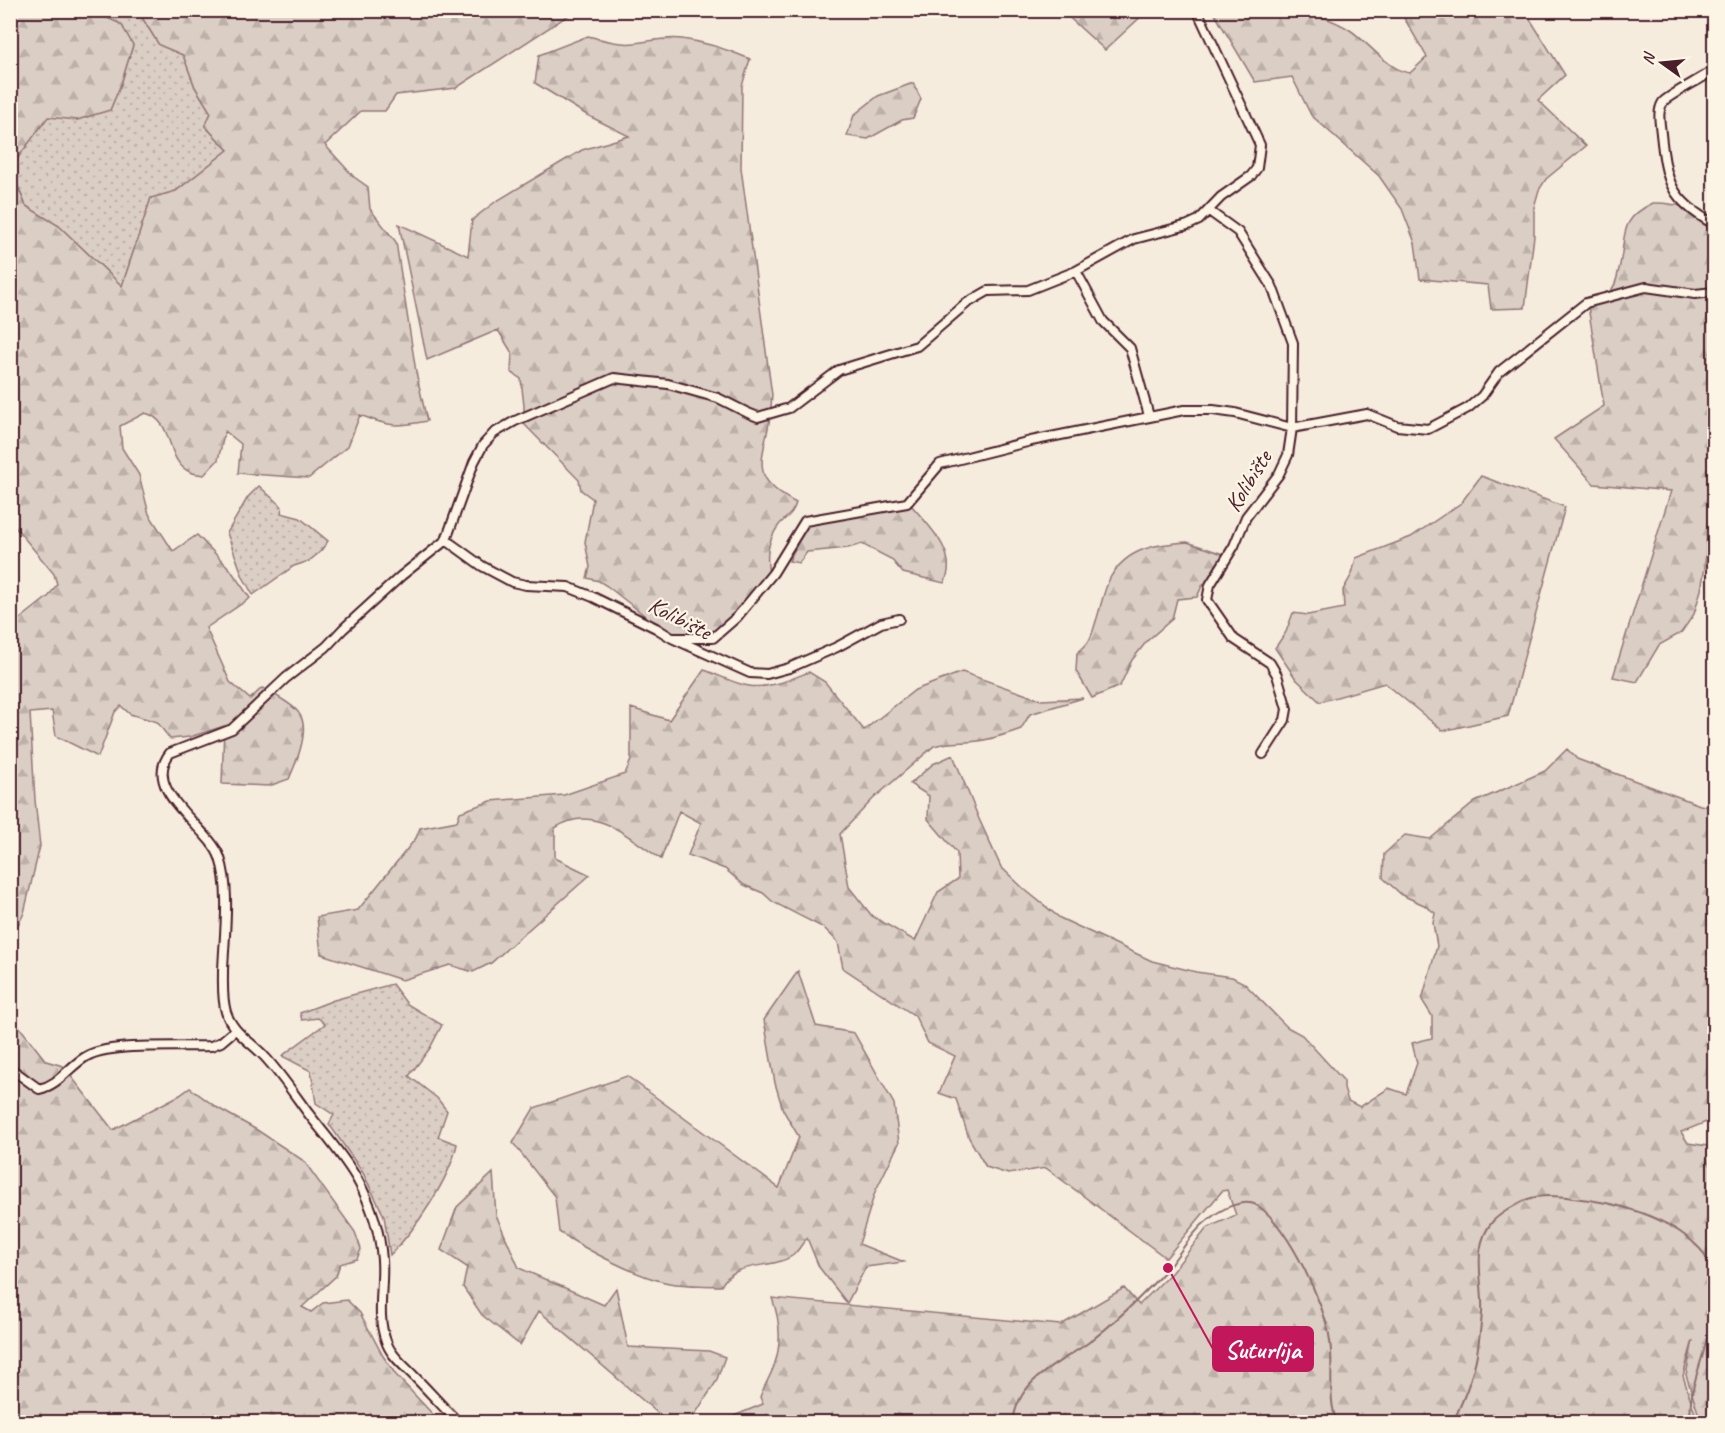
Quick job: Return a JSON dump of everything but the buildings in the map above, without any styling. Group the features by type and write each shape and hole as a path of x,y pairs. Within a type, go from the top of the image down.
{"street":[{"path":"458,1422 395,1356 386,1342 382,1318 383,1262 378,1230 370,1204 358,1180 342,1155 264,1055 235,1030 226,1013 223,994 226,894 221,860 215,846 169,796 164,785 164,761 170,753 232,729 286,678 327,647 343,629 393,584 446,540 474,462 483,445 494,433 515,421 614,378 668,384 718,398 748,414 758,417 765,416 789,408 839,370 917,346 967,303 988,291 1028,290 1076,271 1134,239 1188,225 1209,211 1221,197 1251,176 1257,168 1260,145 1197,10"},
{"path":"1714,70 1664,100 1659,113 1664,163 1672,190 1692,212 1714,224"},
{"name":"Kolibište","path":"1209,211 1238,232 1272,286 1293,343 1292,428 1288,455 1279,474 1246,517 1234,546 1210,585 1207,600 1234,639 1270,663 1277,675 1287,709 1285,720 1263,754"},
{"path":"1076,271 1103,321 1130,348 1149,416"},
{"path":"672,638 713,639 737,617 773,573 805,521 907,503 940,464 1031,441 1184,410 1235,413 1292,428 1368,414 1396,426 1428,429 1468,408 1482,396 1499,372 1587,303 1646,287 1695,294 1714,292"},
{"name":"Kolibište","path":"446,540 482,566 512,582 568,587 750,673 767,674 789,668 837,647 881,623 899,619"},
{"path":"10,1068 39,1089 50,1087 87,1056 104,1049 211,1046 221,1042 235,1030"}],"green space":[{"path":"11,10 91,11 121,24 133,45 110,110 77,120 48,117 11,167"},
{"path":"1284,10 1318,16 1350,30 1387,62 1410,73 1427,57 1400,11 1525,11 1565,75 1538,100 1586,146 1546,179 1539,190 1534,207 1534,236 1525,308 1491,309 1488,285 1420,279 1415,243 1402,209 1379,176 1311,115 1292,77 1255,82 1213,11"},
{"path":"91,11 138,11 159,45 183,55 195,87 211,113 205,126 228,150 176,191 151,198 122,286 59,226 26,206 11,169 48,116 77,120 110,110 133,45 121,24"},
{"path":"138,11 575,11 456,88 396,95 385,111 361,111 325,145 354,177 368,187 370,209 396,242 416,372 427,421 393,425 360,415 348,446 309,478 238,473 241,444 225,431 218,460 204,475 193,473 182,467 176,459 166,432 155,417 145,413 120,426 122,448 139,475 149,514 173,551 197,535 230,569 250,598 206,628 230,682 250,699 262,688 294,707 303,722 303,738 289,779 269,786 222,784 224,726 190,737 170,739 157,722 130,714 121,706 115,712 98,757 56,736 52,711 30,713 40,846 24,913 11,939 11,626 49,596 57,584 54,574 11,522 10,169 26,206 59,226 122,286 151,198 176,191 228,150 205,126 211,113 195,87 183,55 159,45"},
{"path":"1062,11 1147,11 1105,50"},
{"path":"588,36 623,43 682,39 734,52 750,59 742,86 741,168 772,395 770,420 762,460 763,470 772,486 796,503 772,537 768,555 769,575 715,640 672,635 607,586 587,578 590,567 585,542 593,499 581,490 579,480 524,424 521,379 511,372 512,353 498,330 427,360 399,224 468,256 472,220 495,202 582,150 629,136 587,115 535,83 539,55"},
{"path":"913,83 921,99 913,118 902,120 868,139 847,136 854,115 878,96"},
{"path":"1653,203 1684,207 1714,218 1714,489 1708,517 1705,567 1694,614 1681,633 1659,645 1637,682 1613,677 1671,491 1594,484 1554,439 1604,406 1588,306 1606,294 1615,284 1628,224 1641,210"},
{"path":"1481,476 1565,507 1508,716 1443,731 1385,683 1320,702 1296,679 1275,648 1286,632 1293,613 1308,615 1344,608 1343,590 1352,574 1356,558 1411,537 1461,503"},
{"path":"259,486 282,507 281,513 300,518 328,541 309,561 294,566 253,595 243,577 227,533 248,497"},
{"path":"911,505 933,531 945,551 948,572 944,583 903,573 891,559 862,544 848,548 807,552 799,563 789,561 807,523 900,509"},
{"path":"1187,542 1226,555 1213,578 1202,586 1197,597 1177,599 1172,619 1147,641 1132,660 1120,686 1092,698 1076,671 1077,653 1090,638 1110,578 1125,560 1134,554 1153,546"},
{"path":"704,670 738,683 757,687 780,683 809,672 825,682 864,730 915,690 962,672 1041,700 1083,698 1030,714 1021,729 984,740 934,746 873,799 840,834 849,887 872,916 915,941 938,892 958,879 957,853 928,819 929,796 910,784 933,764 953,755 1001,867 1024,889 1060,918 1152,961 1196,972 1232,977 1244,983 1287,1027 1302,1035 1344,1081 1348,1101 1360,1107 1389,1088 1406,1094 1417,1063 1412,1043 1432,1038 1432,1016 1422,1000 1437,946 1433,923 1435,913 1402,895 1383,878 1384,854 1405,835 1430,839 1475,802 1545,771 1567,749 1577,759 1700,805 1714,808 1714,1018 1705,1027 1714,1046 1714,1119 1681,1132 1688,1143 1714,1147 1714,1422 1701,1422 1686,1375 1693,1340 1683,1376 1698,1422 733,1422 729,1418 763,1404 760,1397 777,1358 779,1341 777,1315 772,1298 1061,1325 1124,1288 1139,1305 1172,1272 1207,1228 1236,1215 1227,1190 1222,1191 1166,1258 1046,1168 1008,1174 986,1167 969,1138 956,1099 939,1093 955,1056 928,1043 915,1016 843,968 838,942 824,928 773,902 763,893 744,885 725,869 688,855 701,823 679,811 661,859 624,833 597,821 584,819 570,821 555,828 555,858 590,875 491,963 473,972 450,965 402,980 321,954 317,917 358,910 416,838 420,828 457,821 460,812 491,801 564,795 625,774 631,760 631,708 669,720"},
{"path":"798,971 816,1026 854,1033 894,1104 899,1143 875,1192 859,1244 904,1262 866,1267 847,1303 819,1267 807,1238 792,1256 774,1263 735,1272 721,1286 682,1285 656,1280 612,1262 559,1232 555,1197 513,1143 534,1108 627,1076 779,1188 799,1137 783,1110 775,1083 764,1020"},
{"path":"392,984 407,1004 442,1025 430,1048 409,1076 437,1098 447,1111 438,1137 457,1144 447,1173 430,1203 410,1232 390,1255 384,1216 363,1173 329,1124 334,1115 316,1103 311,1071 282,1056 325,1024 318,1018 302,1020 300,1013 334,1000"},
{"path":"10,1020 14,1020 46,1061 63,1066 113,1130 190,1088 216,1107 257,1130 304,1161 355,1232 361,1249 357,1259 340,1264 336,1276 302,1307 311,1312 323,1303 347,1300 360,1313 396,1375 440,1422 11,1422"},
{"path":"493,1173 496,1215 519,1268 604,1305 616,1288 628,1347 709,1351 725,1357 716,1382 690,1422 668,1422 539,1311 520,1345 482,1315 463,1287 467,1267 441,1250 457,1207"}],"waterway":[{"path":"1453,1422 1467,1389 1477,1354 1482,1313 1480,1265 1482,1242 1493,1221 1519,1203 1539,1196 1550,1196 1606,1203 1640,1212 1686,1236 1704,1255 1714,1284"},
{"path":"1013,1422 1016,1407 1031,1384 1052,1366 1088,1343 1140,1298 1168,1268 1203,1224 1226,1208 1246,1203 1258,1206 1270,1216 1293,1248 1313,1288 1330,1341 1331,1393 1337,1422"},
{"path":"1691,1422 1690,1413 1695,1379 1708,1334 1714,1299"}],"place":[{"name":"Suturlija","path":"1168,1268"}]}
